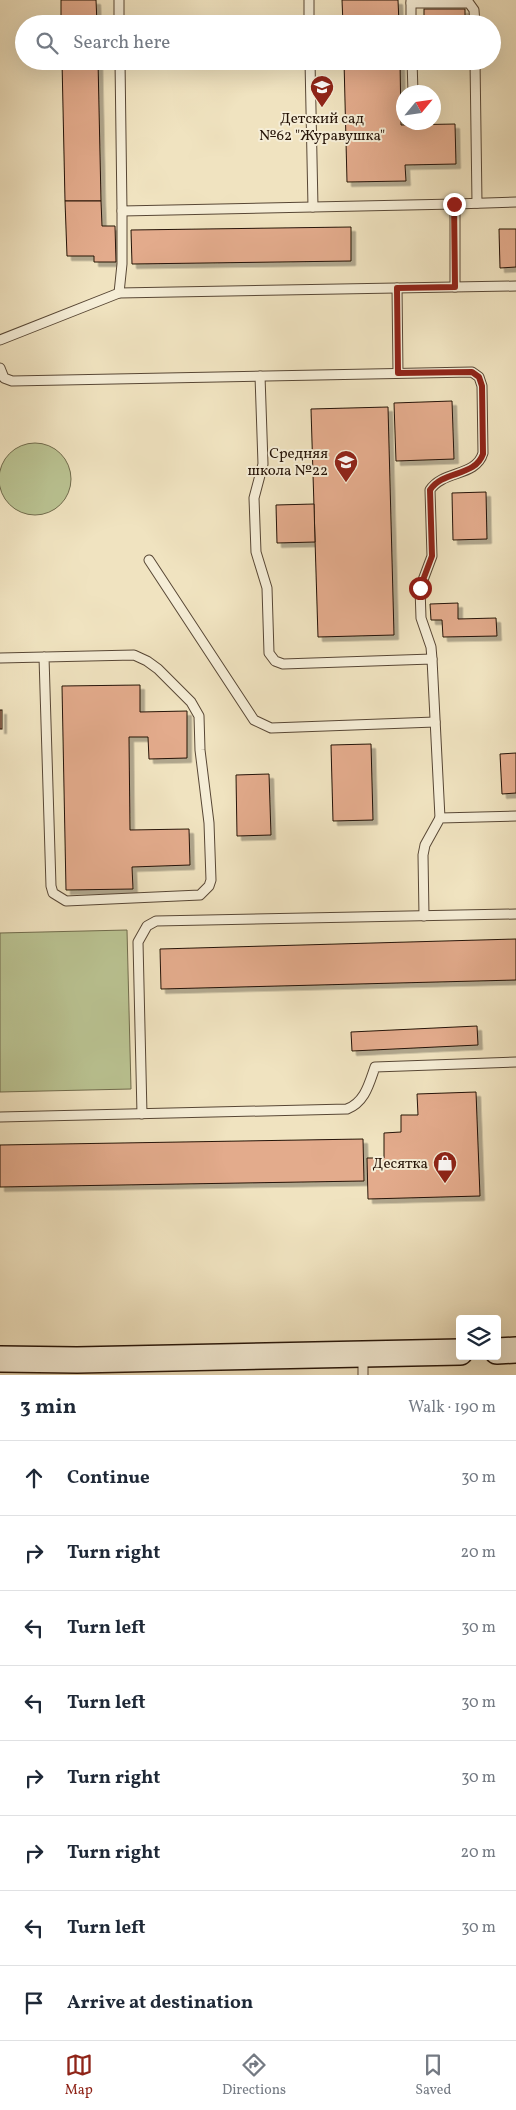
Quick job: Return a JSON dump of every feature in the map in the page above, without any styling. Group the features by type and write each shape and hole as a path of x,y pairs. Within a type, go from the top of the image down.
{"main road":[{"path":"501,1351 516,1350"},
{"path":"0,1359 363,1364 456,1352"}],"lane":[{"path":"119,0 119,15"},
{"path":"309,0 309,15"},
{"path":"411,15 411,1 469,3 474,10 474,15"},
{"path":"119,293 122,264 120,70"},
{"path":"310,70 313,207"},
{"path":"412,70 413,85"},
{"path":"475,70 477,203"},
{"path":"122,211 516,202"},
{"path":"454,204 455,287"},
{"path":"0,340 119,293 516,286"},
{"path":"397,288 398,373"},
{"path":"0,368 4,378 12,381 472,372 479,377 482,386 483,454 480,462 475,467 437,481 430,490 432,556 420,588 421,618 432,647 440,818 425,845 423,855 424,916"},
{"path":"260,376 263,464 254,498 256,552 267,588 269,653 275,661 283,664 432,659"},
{"path":"149,560 254,720 261,725 271,728 435,722"},
{"path":"0,658 134,655 147,660 191,702 199,716 200,750 209,823 211,880 200,895 66,901 54,893 51,886 44,658"},
{"path":"440,818 516,816"},
{"path":"142,1114 138,942 147,926 156,921 516,914"},
{"path":"0,1117 347,1109 354,1107 364,1096 375,1067 516,1062"}],"green space":[{"path":"35,443 55,449 65,459 71,479 65,499 55,509 35,515 15,509 5,499 -1,479 5,459 15,449"},
{"path":"127,930 131,1089 0,1092 0,933"}],"building":[{"path":"61,0 96,0 97,15 61,15"},
{"path":"342,0 398,0 399,15 343,15"},
{"path":"424,9 465,9 465,15 424,15"},
{"path":"62,70 98,70 101,201 65,201"},
{"path":"344,70 400,70 400,85 396,85 396,130 441,130 441,124 455,124 456,164 405,165 406,181 347,182"},
{"path":"65,201 101,201 102,226 115,226 116,262 94,262 94,256 67,256"},
{"path":"351,227 351,261 132,264 131,230"},
{"path":"499,229 516,229 516,267 500,268"},
{"path":"452,401 454,459 396,461 394,403"},
{"path":"388,407 394,635 318,637 311,409"},
{"path":"486,492 487,539 453,540 452,493"},
{"path":"314,504 315,542 277,543 276,505"},
{"path":"458,603 458,619 496,618 497,636 443,637 442,620 431,620 430,604"},
{"path":"140,685 140,712 187,711 187,758 149,759 148,737 129,737 130,830 189,829 190,865 132,867 133,889 66,890 62,686"},
{"path":"0,710 2,710 2,729 0,729"},
{"path":"371,744 373,820 333,821 331,745"},
{"path":"516,753 516,793 502,794 500,754"},
{"path":"269,774 271,835 237,836 236,775"},
{"path":"516,939 516,980 161,989 160,949"},
{"path":"477,1026 478,1045 352,1051 351,1032"},
{"path":"476,1092 480,1196 368,1199 367,1158 384,1158 384,1133 401,1132 401,1115 418,1115 417,1094"},
{"path":"363,1139 364,1181 0,1187 0,1145"}],"place":[{"name":"Детский сад №62 \"Журавушка\"","path":"322,108"},
{"name":"Средняя школа №22","path":"346,483"},
{"name":"Десятка","path":"445,1184"}],"route":[{"path":"420,588 422,578 432,556 430,490 437,481 475,467 480,462 483,454 482,386 479,377 472,372 398,373 397,288 455,287 454,204"}]}
